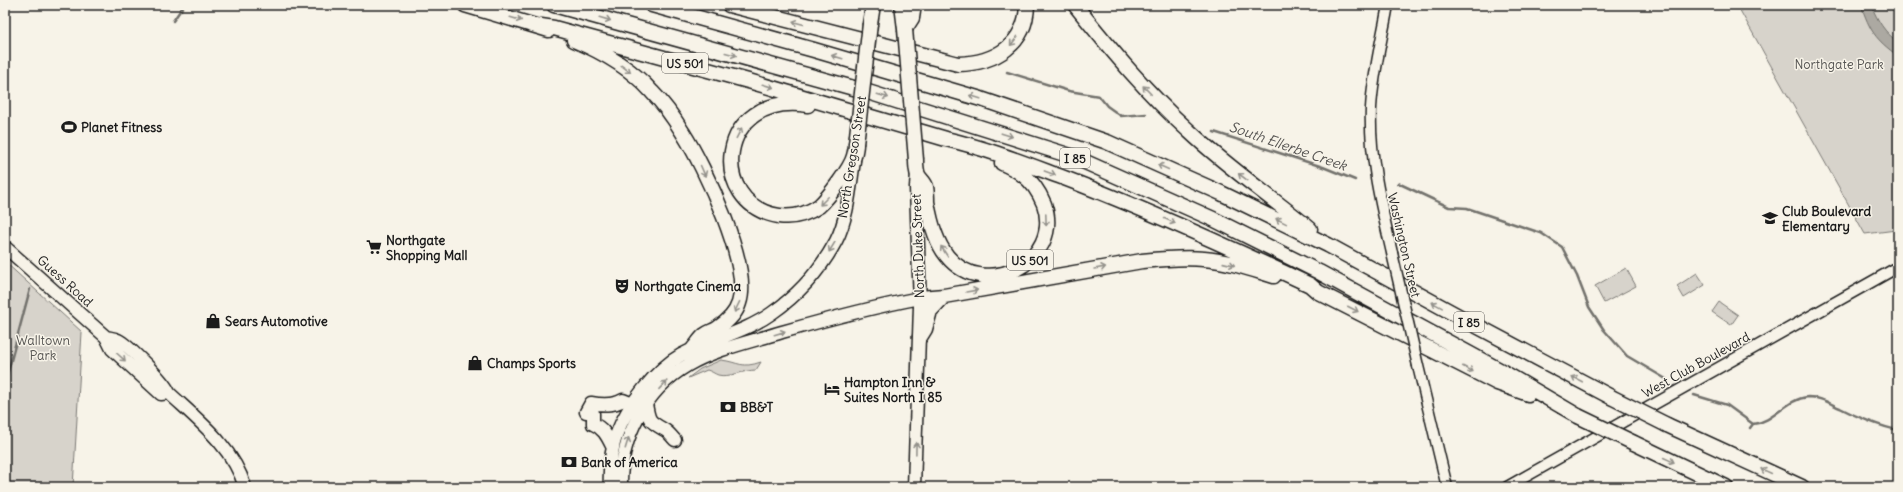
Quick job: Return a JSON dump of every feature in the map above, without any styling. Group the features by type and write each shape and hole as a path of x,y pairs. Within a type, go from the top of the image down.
{"highway":[{"name":"US 501","path":"465,5 752,82 946,139 989,156 1023,175 1038,191 1045,207 1046,230 1040,246 1032,257 1017,270 1006,274 994,276 973,274 957,265 946,255 939,244 929,214 926,186 917,167"},
{"name":"I 85","path":"554,5 868,92 1074,157 1213,219 1312,268 1503,372 1557,405 1634,444 1726,487"},
{"name":"I 85","path":"652,5 807,48 974,97 1100,140 1221,193 1328,245 1611,397 1667,425 1802,487"},
{"path":"729,5 958,64 986,60 1005,50 1015,41 1022,30 1027,5"},
{"name":"North Gregson Street","path":"855,151 873,5"},
{"name":"North Duke Street","path":"902,5 917,167"},
{"path":"905,29 912,18 914,5"},
{"path":"1076,5 1114,53 1189,132 1328,245"},
{"path":"541,26 576,40 611,58 641,80 661,101 675,119 701,166 735,247 742,273 742,293 739,304 732,316 718,328 705,335 693,349"},
{"path":"827,105 796,103 773,105 759,111 744,124 735,140 731,157 731,169 740,190 752,204 767,212 786,217 805,213 824,202 855,151"},
{"path":"946,139 997,153 1142,208 1296,278 1310,285 1318,292"},
{"path":"920,298 944,296 1142,261 1204,259 1251,269 1318,292 1497,383 1557,405"},
{"path":"920,337 925,330 930,311 944,296"}],"main road":[{"name":"North Gregson Street","path":"610,487 613,448 621,423 648,383 670,362 693,349 741,331 772,313 794,295 816,271 837,239 845,210 855,151"},
{"name":"North Duke Street","path":"914,487 920,337 916,188 917,167"},
{"name":"Guess Road","path":"5,247 106,337 119,340 159,377 167,387 169,393 226,450 239,469 245,487"},
{"path":"621,487 623,461 628,439 636,420 646,404 668,380 678,372 716,352 843,314 920,298"},
{"path":"613,448 605,433 598,426 593,424 590,413 591,403 609,405 623,400 633,404"},
{"path":"646,404 648,418 652,424 665,429 675,440"}],"street":[{"name":"Washington Street","path":"1388,5 1374,81 1371,129 1375,174 1447,487"},
{"name":"West Club Boulevard","path":"1507,487 1898,267"}],"green space":[{"name":"Northgate Park","path":"1737,5 1898,5 1898,234 1896,230 1865,234"},
{"name":"Walltown Park","path":"5,262 82,332 73,487 5,487"},
{"path":"1626,268 1636,286 1604,303 1595,286"},
{"path":"1697,273 1705,285 1684,298 1677,286"},
{"path":"1719,302 1738,315 1731,325 1712,312"},
{"path":"721,360 744,365 761,362 756,370 722,376 707,370 688,378 700,369"}],"shaded area":[{"path":"1861,5 1871,5 1882,26 1898,42 1898,56 1884,45 1874,34 1867,22"}],"waterway":[{"name":"South Ellerbe Creek","path":"173,21 184,5"},
{"name":"South Ellerbe Creek","path":"1007,72 1069,91 1099,96 1107,106 1121,116 1146,114"},
{"name":"South Ellerbe Creek","path":"1214,132 1323,167 1355,180"},
{"name":"South Ellerbe Creek","path":"1398,183 1449,207 1467,208 1541,233 1562,247 1577,276 1589,307 1604,330 1627,356 1666,379"},
{"name":"South Ellerbe Creek","path":"5,383 30,289"},
{"name":"South Ellerbe Creek","path":"1694,395 1727,405 1753,424 1767,419 1793,402 1812,397 1828,402 1868,421 1898,430"},
{"name":"South Ellerbe Creek","path":"1750,428 1753,424"}],"place":[{"name":"Planet Fitness","path":"69,127"},
{"name":"Club Boulevard Elementary","path":"1770,218"},
{"name":"Northgate Shopping Mall","path":"374,247"},
{"name":"Northgate Cinema","path":"622,286"},
{"name":"Sears Automotive","path":"213,321"},
{"name":"Champs Sports","path":"475,363"},
{"name":"Hampton Inn & Suites North I 85","path":"832,389"},
{"name":"BB&T","path":"728,407"},
{"name":"Bank of America","path":"569,462"}]}
